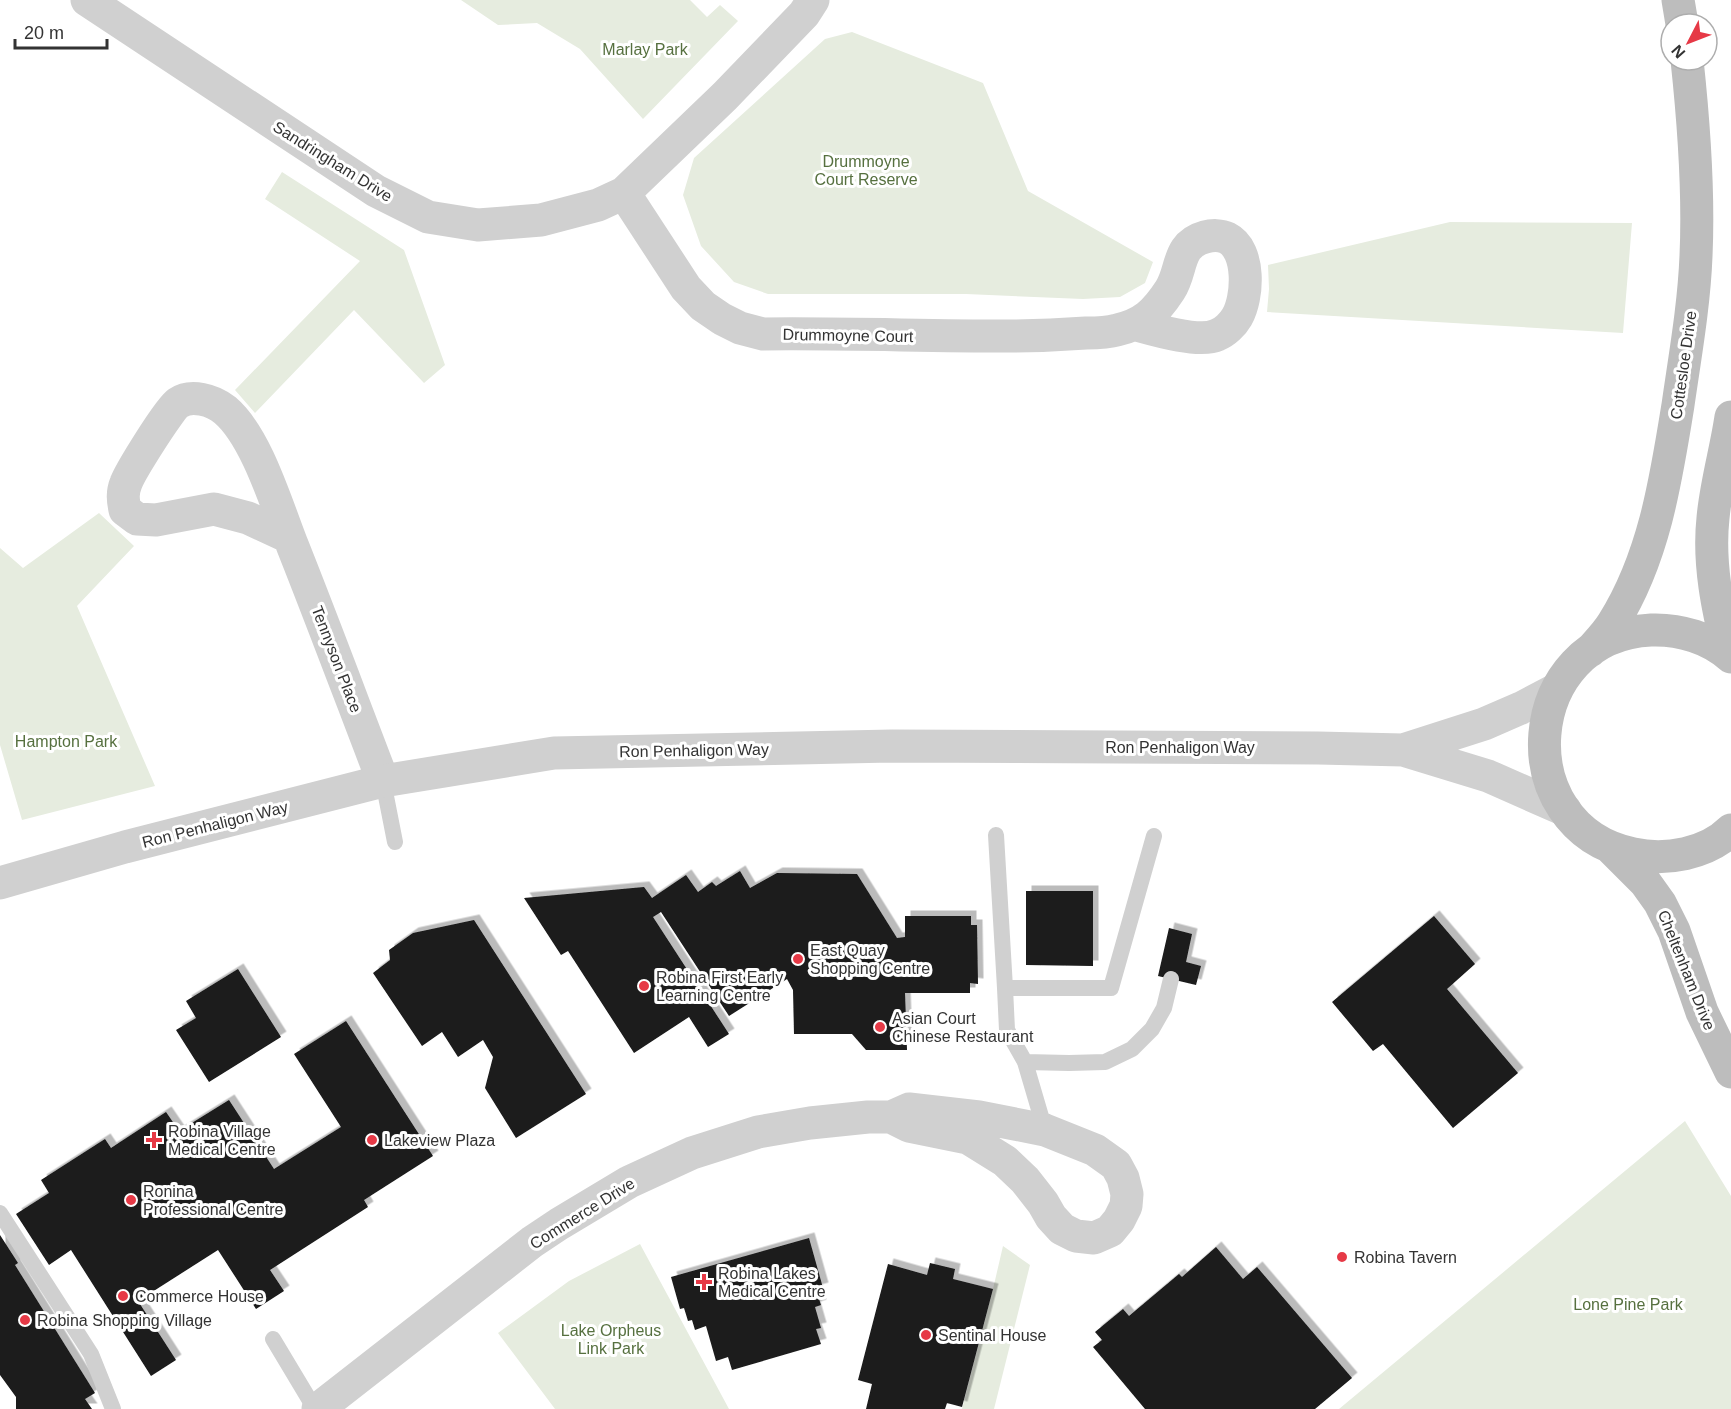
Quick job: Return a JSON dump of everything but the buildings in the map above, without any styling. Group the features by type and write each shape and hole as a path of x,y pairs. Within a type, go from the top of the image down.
{"main road":[{"name":"Cottesloe Drive","path":"1590,651 1612,625 1642,566 1660,499 1674,427 1691,312 1696,256 1695,142 1688,72"},
{"path":"1730,656 1714,587 1712,541 1713,518 1731,417"},
{"path":"1730,656 1719,648 1685,633 1648,630 1612,639 1590,651 1575,664 1557,689 1545,723 1544,754 1551,784 1574,821 1585,831 1624,852 1671,856 1701,848 1731,830"},
{"name":"Cheltenham Drive","path":"1610,846 1645,882 1660,903 1674,931 1702,1012 1731,1072"}],"street":[{"name":"Sandringham Drive","path":"87,0 376,192 428,217 478,225 541,220 598,205 624,193 725,96 804,14 813,0"},
{"name":"Drummoyne Court","path":"624,193 686,288 703,306 740,328 763,334 1053,336 1114,331 1137,325"},
{"name":"Tennyson Place","path":"289,537 248,518 214,509 156,520 137,519 125,510 122,495 126,482 167,416 178,403 193,398 224,408 248,438 258,458 289,537 356,708 383,781"},
{"name":"Ron Penhaligon Way","path":"1403,750 1484,724 1557,689"},
{"name":"Ron Penhaligon Way","path":"0,883 125,847 383,781 554,753 892,746 1403,750 1488,776 1566,810"},
{"name":"Commerce Drive","path":"316,1409 532,1242 559,1224 629,1182 692,1153 758,1132 810,1123 891,1117 909,1109 979,1117 1045,1130 1095,1150 1116,1165 1123,1178 1127,1194 1125,1206 1119,1220 1110,1231 1094,1238 1076,1236 1062,1229 1051,1218 1043,1203 1025,1180 1005,1161 968,1138 909,1126 891,1117"}],"lane":[{"path":"383,781 395,842"},
{"path":"996,836 1007,1030 1026,1062 1045,1130"},
{"path":"1005,988 1111,988 1154,836"},
{"path":"1026,1062 1105,1062 1132,1049 1152,1029 1164,1008 1171,980"},
{"path":"0,1213 91,1354 113,1409"},
{"path":"273,1339 316,1409"}],"green space":[{"name":"Marlay Park","path":"461,0 690,0 707,17 720,5 738,21 643,119 580,49 537,23 498,25"},
{"name":"Drummoyne Court Reserve","path":"852,32 983,83 1028,191 1153,262 1145,283 1120,297 1083,299 966,294 768,294 734,282 701,246 683,195 694,158 825,39"},
{"path":"282,172 404,250 445,365 424,383 354,310 255,413 235,390 360,261 265,199"},
{"path":"1450,222 1632,223 1623,333 1267,312 1268,265"},
{"name":"Hampton Park","path":"99,513 134,546 77,606 155,786 22,820 0,745 0,548 23,568"},
{"name":"Lone Pine Park","path":"1685,1121 1731,1196 1731,1409 1339,1409"},
{"name":"Lake Orpheus Link Park","path":"640,1244 729,1409 555,1409 498,1333 569,1281"},
{"path":"1003,1246 1030,1265 994,1409 962,1409 993,1289"}],"place":[{"name":"East Quay Shopping Centre","path":"798,959"},
{"name":"Robina First Early Learning Centre","path":"644,986"},
{"name":"Asian Court Chinese Restaurant","path":"880,1027"},
{"name":"Robina Village Medical Centre","path":"154,1140"},
{"name":"Lakeview Plaza","path":"372,1140"},
{"name":"Ronina Professional Centre","path":"131,1200"},
{"name":"Robina Tavern","path":"1342,1257"},
{"name":"Robina Lakes Medical Centre","path":"704,1282"},
{"name":"Commerce House","path":"123,1296"},
{"name":"Robina Shopping Village","path":"25,1320"},
{"name":"Sentinal House","path":"926,1335"}]}
